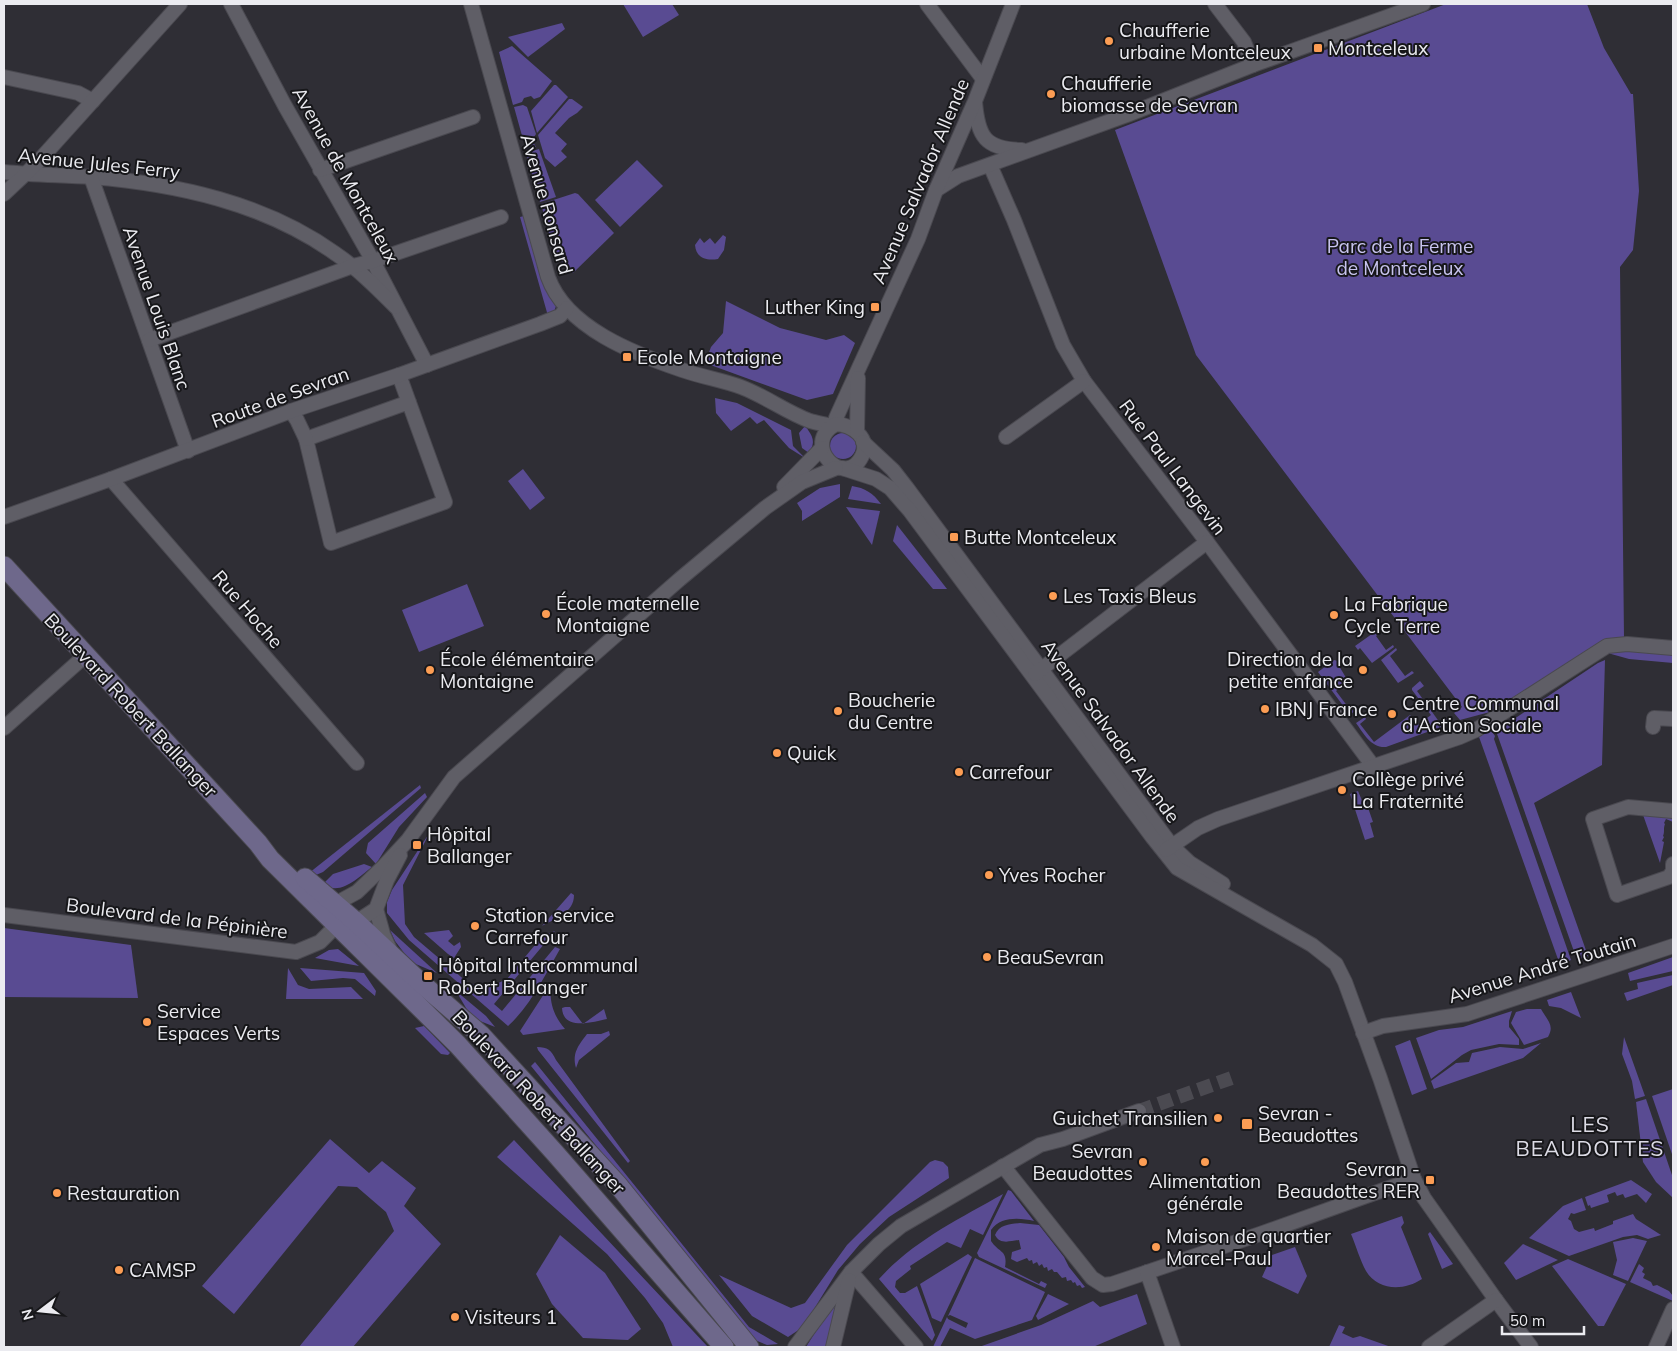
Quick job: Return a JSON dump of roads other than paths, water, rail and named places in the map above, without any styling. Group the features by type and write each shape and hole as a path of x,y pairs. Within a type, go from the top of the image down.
{"main road":[{"name":"Boulevard Robert Ballanger","path":"4,566 258,843 270,859 458,1045 556,1153 724,1347"},
{"name":"Boulevard Robert Ballanger","path":"258,843 276,854 356,922 421,983 474,1028 618,1185 749,1347"}],"street":[{"path":"4,194 26,174 180,4"},
{"name":"Avenue de Montceleux","path":"231,4 320,170 373,261 427,365"},
{"name":"Avenue Ronsard","path":"472,4 548,278 552,288 567,308 600,334 630,350 684,371 741,387 812,422 834,425"},
{"path":"927,4 983,79"},
{"name":"Avenue Salvador Allende","path":"834,425 918,239 936,190 975,101 1013,4"},
{"path":"1215,4 1244,42 1252,66"},
{"path":"936,190 958,176 1127,115 1419,4"},
{"path":"4,77 78,93 93,101"},
{"path":"975,101 977,124 988,143 1004,149 1030,150"},
{"path":"320,170 473,117"},
{"name":"Rue Paul Langevin","path":"990,165 1014,220 1063,345 1084,381 1207,542 1373,766"},
{"name":"Avenue Jules Ferry","path":"4,172 91,177 176,188 226,200 275,219 314,240 353,266 396,306"},
{"name":"Avenue Louis Blanc","path":"91,177 188,451"},
{"path":"149,340 353,266 502,217"},
{"name":"Route de Sevran","path":"4,517 188,451 290,411 399,375 540,324 560,316 567,308"},
{"name":"Avenue Salvador Allende","path":"858,372 860,437 893,470 907,488 1037,672 1168,849 1320,941 1343,964 1351,980 1353,1005 1414,1180 1424,1198 1531,1347"},
{"path":"290,411 297,420 306,440 330,543 445,502 399,375"},
{"path":"1006,438 1084,381"},
{"path":"306,440 409,402"},
{"name":"Avenue Ronsard","path":"797,415 811,428 822,445"},
{"path":"408,840 387,880 376,909 356,922 337,925 334,904 357,892 408,840 454,777 666,591 765,508 802,482 839,468 849,468 859,462 863,454 860,437 848,426 834,425 824,436 822,445 765,508"},
{"path":"822,445 830,464 839,468"},
{"name":"Avenue Salvador Allende","path":"839,468 876,479 890,488 1037,672"},
{"name":"Rue Hoche","path":"111,479 357,763"},
{"path":"1037,672 1207,542"},
{"path":"1168,849 1198,828 1218,820 1476,730 1607,646 1624,644 1673,648"},
{"path":"4,728 86,655"},
{"path":"1654,718 1673,719"},
{"path":"1673,811 1628,806 1592,819 1618,895 1669,877 1673,871 1673,864"},
{"path":"376,909 383,934 393,957"},
{"name":"Boulevard de la Pépinière","path":"4,914 296,952 320,942 337,925"},
{"name":"Avenue André Toutain","path":"1363,1033 1383,1026 1467,1014 1673,946"},
{"path":"795,1347 865,1256 901,1226 1040,1145 1063,1139 1139,1111"},
{"path":"1003,1166 1098,1282 1103,1285 1108,1285 1268,1232 1414,1180"},
{"path":"833,1347 851,1272"},
{"path":"851,1272 916,1347"},
{"path":"1147,1272 1172,1347"},
{"path":"1429,1347 1496,1300"},
{"path":"1656,1347 1673,1309"}],"tunnel":[{"path":"1139,1111 1237,1076"}],"place":[{"name":"Chaufferie urbaine Montceleux","path":"1109,41"},
{"name":"Montceleux","path":"1318,48"},
{"name":"Chaufferie biomasse de Sevran","path":"1051,94"},
{"name":"Luther King","path":"875,307"},
{"name":"Ecole Montaigne","path":"627,357"},
{"name":"Butte Montceleux","path":"954,537"},
{"name":"Les Taxis Bleus","path":"1053,596"},
{"name":"École maternelle Montaigne","path":"546,614"},
{"name":"La Fabrique Cycle Terre","path":"1334,615"},
{"name":"École élémentaire Montaigne","path":"430,670"},
{"name":"Direction de la petite enfance","path":"1363,670"},
{"name":"IBNJ France","path":"1265,709"},
{"name":"Boucherie du Centre","path":"838,711"},
{"name":"Centre Communal d'Action Sociale","path":"1392,714"},
{"name":"Quick","path":"777,753"},
{"name":"Carrefour","path":"959,772"},
{"name":"Collège privé La Fraternité","path":"1342,790"},
{"name":"Hôpital Ballanger","path":"417,845"},
{"name":"Yves Rocher","path":"989,875"},
{"name":"Station service Carrefour","path":"475,926"},
{"name":"BeauSevran","path":"987,957"},
{"name":"Hôpital Intercommunal Robert Ballanger","path":"428,976"},
{"name":"Service Espaces Verts","path":"147,1022"},
{"name":"Guichet Transilien","path":"1218,1118"},
{"name":"Sevran - Beaudottes","path":"1247,1124"},
{"name":"Sevran Beaudottes","path":"1143,1162"},
{"name":"Alimentation générale","path":"1205,1162"},
{"name":"Sevran - Beaudottes RER","path":"1430,1180"},
{"name":"Restauration","path":"57,1193"},
{"name":"Maison de quartier Marcel-Paul","path":"1156,1247"},
{"name":"CAMSP","path":"119,1270"},
{"name":"Visiteurs 1","path":"455,1317"}],"district":[{"name":"LES BEAUDOTTES","path":"1590,1136"}],"park label":[{"name":"Parc de la Ferme de Montceleux","path":"1400,257"}]}
